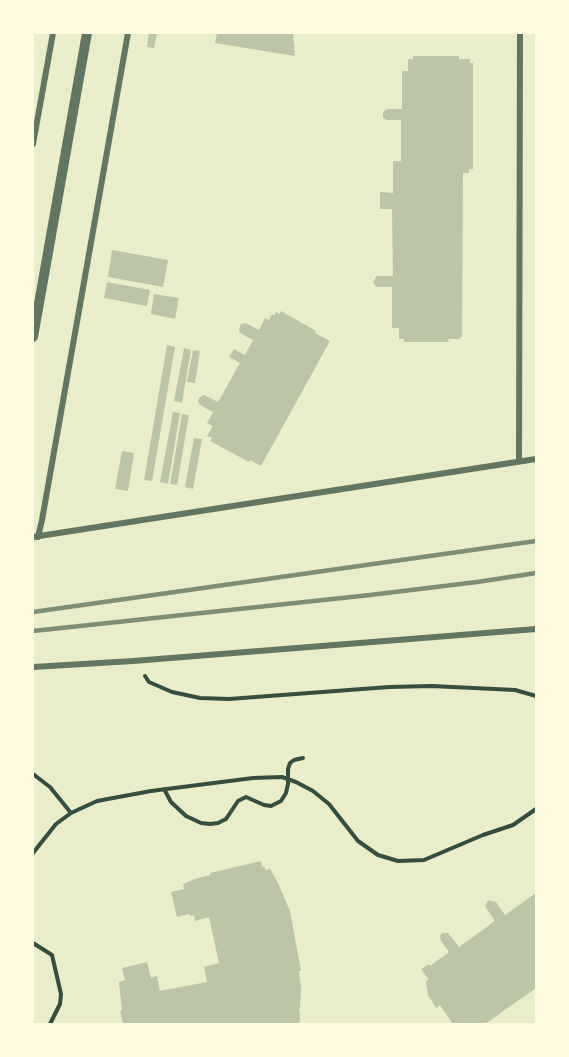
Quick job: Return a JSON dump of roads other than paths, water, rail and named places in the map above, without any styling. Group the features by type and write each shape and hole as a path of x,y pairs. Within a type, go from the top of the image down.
{"street":[{"path":"33,144 53,33"},
{"path":"33,337 87,33"},
{"path":"128,33 44,509 36,537 536,459"},
{"path":"519,461 520,33"},
{"path":"33,667 536,629"}],"railway":[{"path":"33,612 536,541"},
{"path":"33,631 370,595 536,573"}]}
